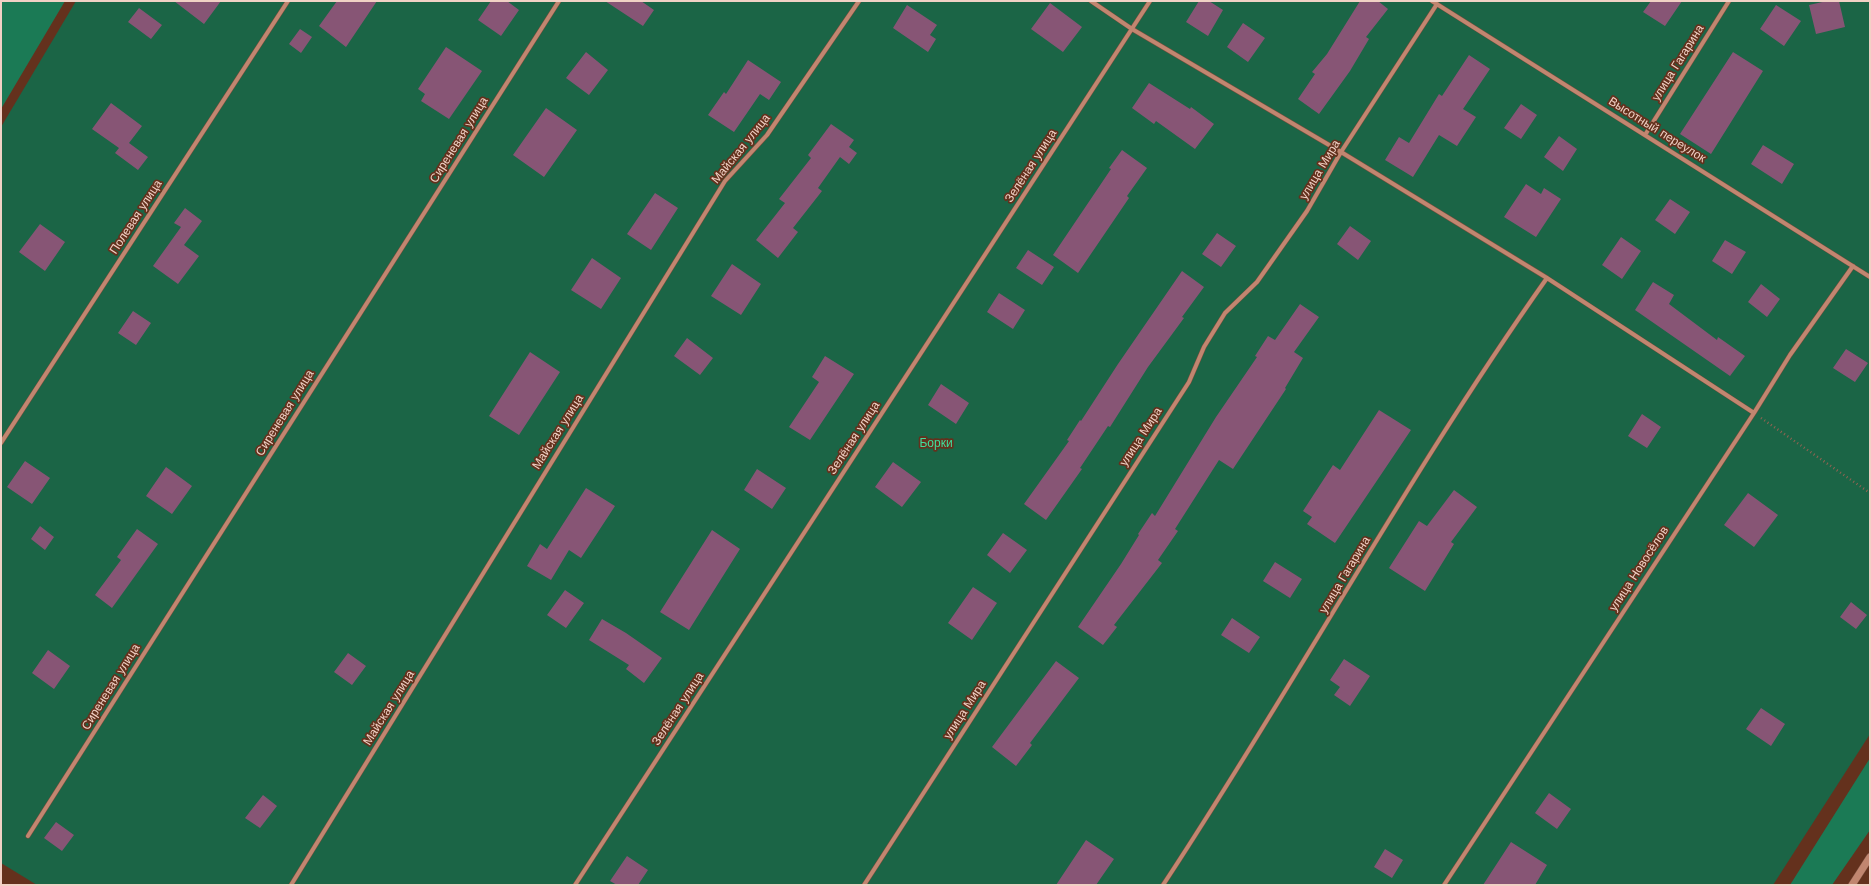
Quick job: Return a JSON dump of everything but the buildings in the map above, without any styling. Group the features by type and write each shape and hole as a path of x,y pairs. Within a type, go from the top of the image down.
{"street":[{"name":"Полевая улица","path":"1,443 288,1"},
{"name":"Сиреневая улица","path":"28,836 559,1"},
{"name":"Майская улица","path":"291,885 724,181 768,135 858,1"},
{"path":"1091,1 1132,29 1341,152 1547,278 1754,413"},
{"name":"Зелёная улица","path":"575,885 1150,1"},
{"name":"Высотный переулок","path":"1432,1 1870,277"},
{"name":"улица Гагарина","path":"1645,135 1729,1"},
{"name":"улица Мира","path":"864,885 1189,382 1204,347 1225,313 1257,282 1307,211 1341,152 1437,4"},
{"name":"улица Новосёлов","path":"1444,885 1754,413 1790,355 1853,266"},
{"name":"улица Гагарина","path":"1163,885 1218,802 1448,426 1547,278"},
{"path":"1852,885 1870,857"}],"path":[{"path":"1754,413 1870,493"}],"green space":[{"path":"1,1 65,1 1,109"},
{"name":"Борки","path":"76,1 1870,1 1870,734 1773,885 37,885 1,863 1,127"},
{"path":"1870,758 1870,830 1832,885 1790,885"}]}
